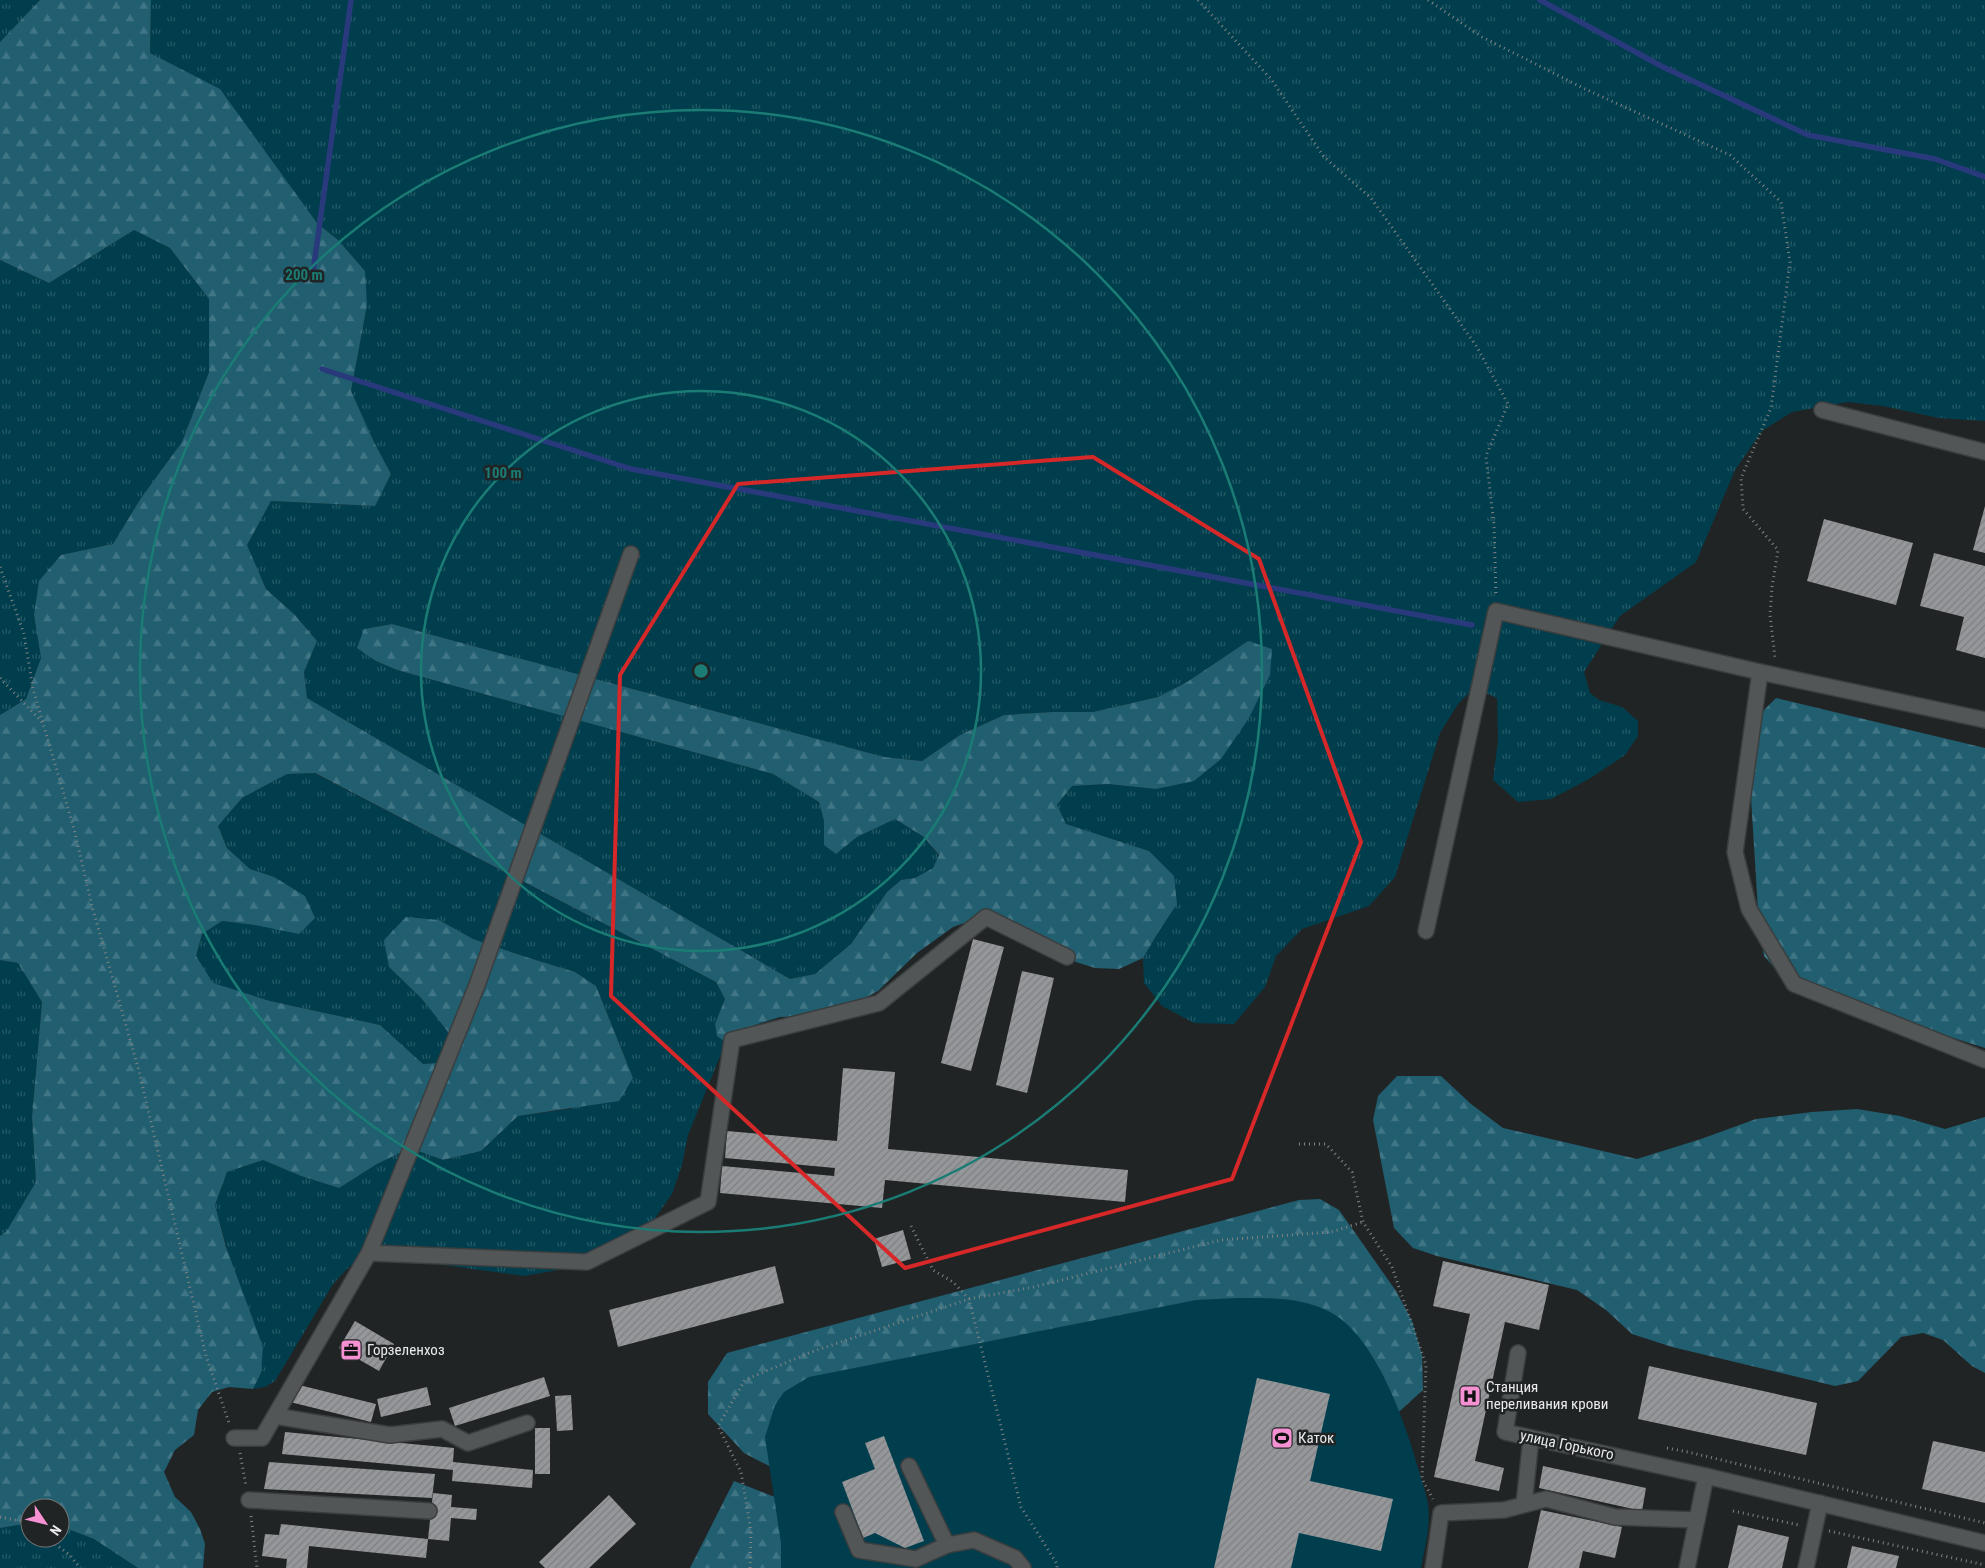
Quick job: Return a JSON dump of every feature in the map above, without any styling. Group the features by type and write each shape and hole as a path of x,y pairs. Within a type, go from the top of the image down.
{"street":[{"path":"1822,410 1985,452"},
{"path":"234,1438 262,1438 369,1252 477,985 630,554"},
{"path":"1426,931 1496,611 1777,676 1985,720"},
{"path":"1760,672 1734,852 1750,909 1794,984 1985,1060"},
{"path":"369,1252 587,1262 708,1202 732,1040 879,1003 986,918 1067,956"},
{"name":"улица Горького","path":"1518,1353 1504,1432 1706,1476 1985,1543"},
{"path":"275,1416 390,1435 442,1429 468,1443 527,1423"},
{"path":"1524,1504 1531,1438"},
{"path":"909,1466 947,1546"},
{"path":"1686,1568 1706,1476"},
{"path":"1433,1568 1441,1513 1504,1510 1546,1499 1615,1517 1697,1520"},
{"path":"249,1500 428,1511"},
{"path":"1806,1568 1820,1503"},
{"path":"843,1512 859,1550 916,1559 947,1546 974,1540 1015,1558 1023,1568"}],"path":[{"path":"1198,0 1271,79 1324,157 1371,198 1477,347 1508,404 1486,456 1494,524 1496,611"},
{"path":"1428,0 1482,37 1585,89 1730,154 1781,202 1790,262 1771,408 1741,478 1743,509 1778,550 1770,615 1777,676"},
{"path":"0,567 24,634 33,688 74,829 92,906 139,1071 206,1356 240,1453 249,1500 257,1568"},
{"path":"0,678 43,723"},
{"path":"1299,1144 1326,1144 1352,1172 1363,1222 1392,1267 1426,1365 1422,1479 1441,1513"},
{"path":"750,1568 751,1531 741,1472 718,1426 745,1380 812,1352 969,1299 1034,1287 1221,1240 1330,1232 1363,1222"},
{"path":"910,1226 933,1270 953,1282 969,1299 1021,1507 1057,1564 1057,1568"},
{"path":"1659,1447 1753,1467 1985,1523"},
{"path":"1733,1511 1985,1565"},
{"path":"0,1517 20,1521"},
{"path":"61,1548 70,1554 80,1568"}],"highlighted area":[{"path":"1093,457 1259,559 1361,842 1232,1179 905,1268 611,996 620,675 738,484"}],"green space":[{"path":"0,0 40,0 0,42"},
{"path":"40,0 151,0 150,53 220,89 317,223 338,240 365,271 367,305 351,391 391,474 375,506 271,501 247,545 266,589 294,614 317,641 304,672 307,698 790,979 815,974 851,944 887,892 901,880 915,878 933,868 939,855 924,837 895,819 857,837 836,854 824,845 824,821 819,802 773,774 397,670 376,661 357,648 364,629 392,624 884,757 922,761 960,735 1004,715 1093,712 1158,697 1187,682 1248,641 1272,649 1270,675 1249,718 1221,759 1194,781 1156,789 1108,784 1072,786 1057,805 1066,824 1149,851 1174,876 1177,904 1143,958 1119,969 1095,968 1076,962 1047,940 1018,924 987,915 953,927 917,953 878,991 856,1003 807,1016 780,1017 755,1025 726,1042 717,1036 715,1024 725,999 716,982 315,773 287,774 242,798 218,826 227,848 250,869 274,877 305,896 315,918 299,934 255,925 222,921 202,934 196,956 213,983 270,1001 380,1025 423,1064 448,1062 452,1037 422,999 389,967 384,940 406,917 439,920 473,939 575,972 596,986 633,1078 619,1101 518,1116 481,1151 443,1160 410,1148 377,1164 339,1188 301,1176 263,1160 227,1172 215,1205 226,1247 263,1347 261,1373 253,1389 229,1387 212,1392 198,1410 194,1435 175,1450 164,1472 175,1497 191,1512 200,1529 205,1544 203,1568 138,1568 94,1539 70,1530 70,1498 20,1498 20,1525 0,1528 0,1236 6,1232 36,1182 32,1117 42,1002 18,963 0,960 0,715 26,699 41,658 34,615 39,581 61,555 113,544 141,498 182,442 209,372 209,299 170,248 134,230 49,283 0,260 0,42"},
{"path":"151,0 1985,0 1985,421 1939,418 1883,406 1848,402 1792,412 1762,431 1735,470 1696,562 1620,616 1584,672 1590,693 1599,700 1622,707 1638,721 1638,736 1625,755 1589,779 1551,799 1518,802 1493,780 1498,740 1497,698 1474,688 1458,704 1440,733 1395,877 1369,906 1302,929 1276,956 1265,987 1234,1024 1194,1023 1162,1006 1144,983 1143,958 1159,931 1149,851 1066,824 1057,805 1072,786 1108,784 1156,789 1248,641 1187,682 1158,697 1093,712 1004,715 960,735 922,761 884,757 392,624 364,629 376,661 397,670 773,774 819,802 824,821 824,845 836,854 857,837 895,819 924,837 939,856 933,868 915,878 901,880 887,892 851,944 815,974 790,979 307,698 304,672 317,641 294,614 266,589 247,545 271,501 374,506 391,474 351,391 367,305 338,240 317,223 182,70 150,53"},
{"path":"134,230 170,248 209,299 209,372 182,442 141,498 113,544 61,555 34,615 41,658 26,699 0,715 0,260 49,283"},
{"path":"1776,698 1985,748 1985,1048 1813,993 1779,973 1764,956 1759,927 1749,765 1751,733 1764,710"},
{"path":"314,773 716,982 725,999 715,1024 726,1042 688,1135 682,1165 672,1194 653,1221 587,1265 524,1276 378,1256 350,1266 333,1284 275,1381 265,1387 253,1389 261,1373 215,1205 227,1172 263,1160 301,1176 339,1188 377,1164 410,1148 443,1160 481,1151 518,1116 571,1109 633,1078 596,986 575,972 473,939 439,920 389,967 422,999 452,1037 449,1062 423,1064 380,1025 270,1001 213,984 196,956 202,934 222,921 255,925 274,877 250,869 227,848 218,826 242,798 287,774"},
{"path":"0,960 18,963 42,1002 32,1117 36,1182 6,1233 0,1236"},
{"path":"1397,1076 1441,1076 1471,1104 1503,1128 1637,1159 1756,1119 1812,1112 1857,1109 1900,1116 1945,1129 1985,1117 1985,1373 1972,1366 1943,1340 1923,1333 1901,1337 1858,1381 1835,1386 1672,1347 1632,1334 1606,1310 1577,1290 1437,1256 1413,1248 1394,1228 1373,1120 1378,1096"},
{"path":"1320,1199 1339,1210 1396,1291 1412,1321 1422,1355 1423,1390 1391,1419 794,1479 744,1453 708,1414 708,1382 727,1353 1299,1200"},
{"path":"1237,1298 1285,1299 1319,1307 1330,1312 1346,1324 1361,1340 1375,1360 1387,1383 1406,1430 1428,1504 1429,1520 1421,1568 781,1568 781,1543 765,1437 775,1405 784,1392 809,1377 1196,1300"},
{"path":"734,1481 816,1513 876,1568 690,1568"},
{"path":"20,1525 20,1548 70,1548 70,1530 94,1539 138,1568 0,1568 0,1528"}],"building":[{"path":"1985,506 1985,553 1973,550"},
{"path":"1824,519 1913,543 1896,605 1807,581"},
{"path":"1934,553 1985,566 1985,658 1956,650 1964,617 1920,606"},
{"path":"973,939 1004,947 971,1071 941,1063"},
{"path":"1022,971 1054,978 1027,1093 996,1085"},
{"path":"843,1068 895,1072 888,1149 1128,1170 1125,1202 885,1180 882,1208 720,1193 722,1166 834,1176 835,1168 725,1158 727,1131 837,1141"},
{"path":"903,1230 911,1259 882,1267 874,1239"},
{"name":"Станция переливания крови","path":"1443,1261 1549,1285 1539,1330 1505,1322 1475,1461 1504,1468 1499,1491 1434,1477 1470,1314 1433,1306"},
{"path":"775,1266 784,1303 618,1347 609,1310"},
{"path":"355,1321 394,1344 379,1371 339,1348"},
{"path":"1649,1366 1817,1403 1806,1455 1638,1419"},
{"path":"544,1377 550,1396 455,1426 449,1408"},
{"name":"Каток","path":"1257,1378 1330,1394 1310,1481 1393,1499 1381,1551 1299,1533 1291,1568 1214,1568"},
{"path":"295,1384 376,1404 371,1422 290,1402"},
{"path":"427,1387 431,1405 381,1417 377,1399"},
{"path":"571,1395 573,1430 557,1431 555,1396"},
{"path":"535,1428 550,1428 550,1474 535,1474"},
{"path":"285,1432 454,1448 453,1462 533,1470 532,1488 452,1481 453,1470 282,1454"},
{"path":"884,1436 924,1541 905,1548 875,1533 863,1538 842,1482 875,1469 865,1443"},
{"path":"1933,1441 1985,1452 1985,1503 1922,1489"},
{"path":"269,1462 435,1474 432,1498 264,1489"},
{"path":"1543,1466 1646,1488 1642,1511 1539,1488"},
{"path":"433,1493 452,1495 451,1507 477,1509 476,1520 451,1518 449,1541 428,1539"},
{"path":"609,1495 636,1524 589,1568 545,1568 539,1562"},
{"path":"1541,1510 1622,1527 1615,1558 1583,1551 1579,1568 1528,1568"},
{"path":"281,1524 428,1539 426,1558 309,1546 307,1568 286,1568 287,1559 262,1556 265,1534 279,1535"},
{"path":"1738,1525 1789,1537 1782,1568 1728,1568"},
{"path":"1852,1546 1899,1556 1896,1568 1847,1568"}],"waterway":[{"path":"313,272 351,0"},
{"path":"1540,0 1663,67 1808,135 1935,159 1985,177"},
{"path":"322,369 631,469 1472,625"}],"place":[{"name":"Горзеленхоз","path":"351,1350"},
{"name":"Станция переливания крови","path":"1470,1396"},
{"name":"Каток","path":"1282,1438"}]}
